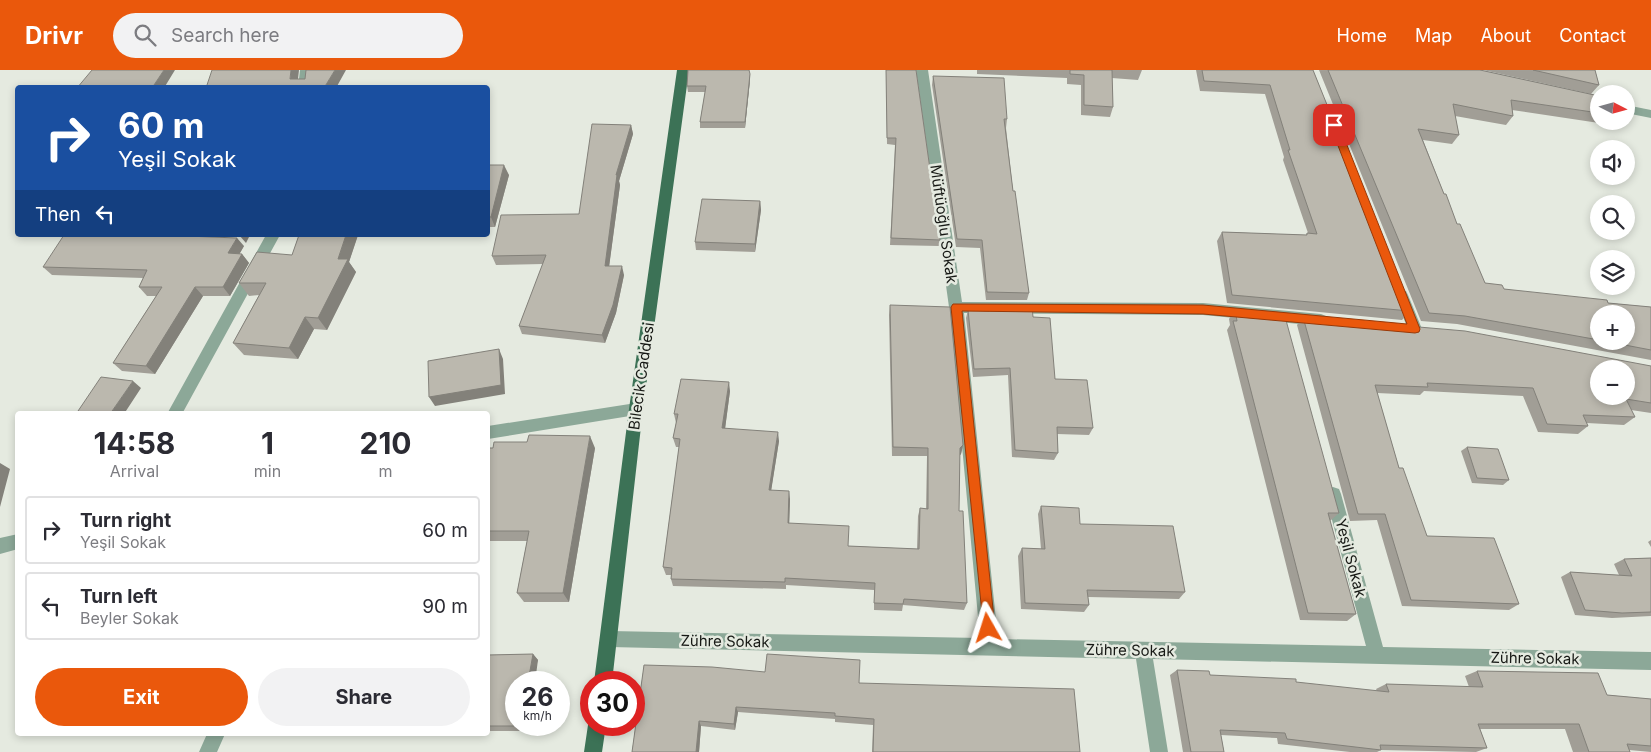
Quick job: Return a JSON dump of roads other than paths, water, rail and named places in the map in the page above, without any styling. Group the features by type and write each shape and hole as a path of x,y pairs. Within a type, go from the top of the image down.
{"main road":[{"name":"Bilecik Caddesi","path":"605,671 636,409 683,70"},
{"path":"593,752 595,736"}],"street":[{"path":"304,85 306,70"},
{"name":"Müftüoğlu Sokak","path":"922,70 956,307 990,647"},
{"path":"1635,111 1651,114"},
{"path":"176,411 272,237"},
{"path":"1396,282 1415,329"},
{"path":"956,307 1203,309 1331,321"},
{"path":"1285,317 1290,336"},
{"path":"1396,327 1432,330"},
{"path":"490,433 636,409"},
{"name":"Yeşil Sokak","path":"1328,477 1377,655"},
{"path":"0,546 15,543"},
{"name":"Zühre Sokak","path":"610,639 1651,661"},
{"path":"1143,650 1159,752"},
{"path":"208,752 215,736"}]}
